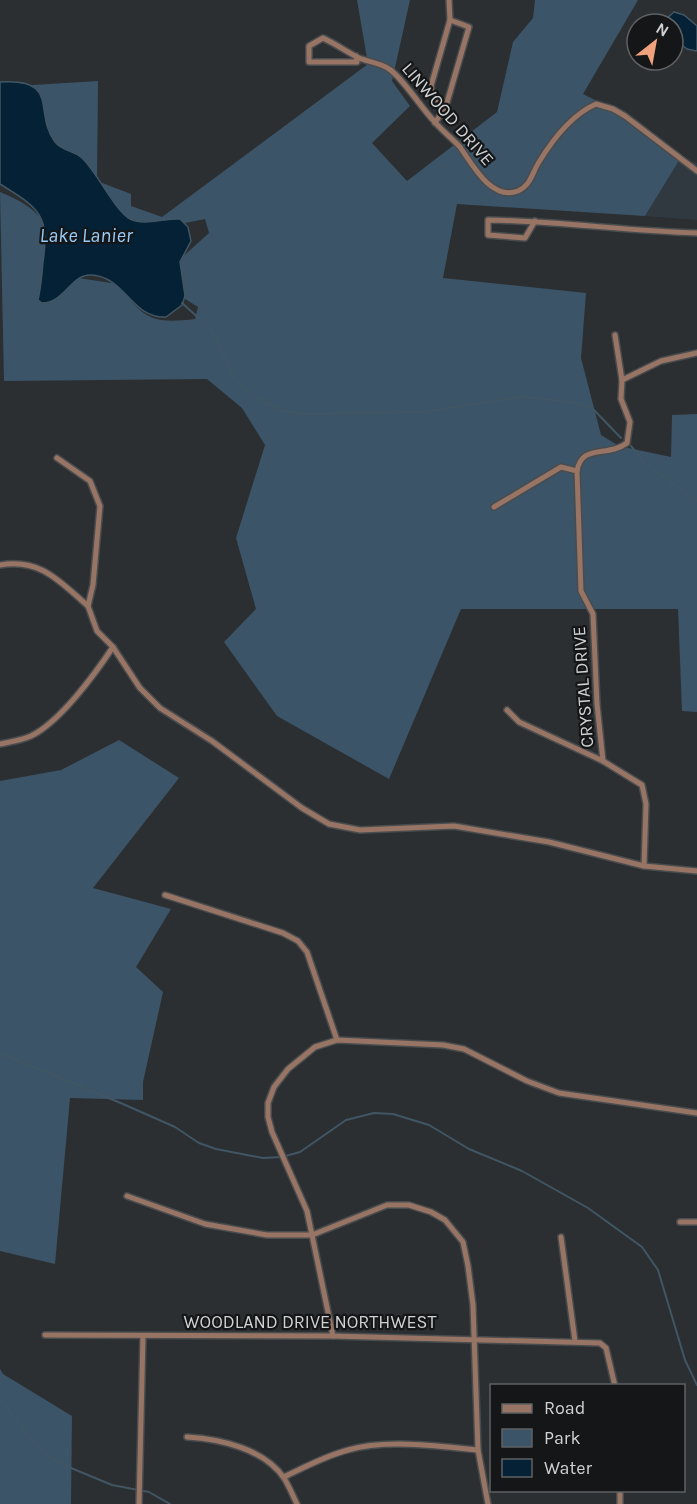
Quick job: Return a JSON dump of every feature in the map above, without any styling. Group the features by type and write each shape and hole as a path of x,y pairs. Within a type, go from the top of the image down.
{"street":[{"path":"446,106 432,96 430,86 450,20 449,0"},
{"path":"435,123 446,106 469,27 450,20"},
{"name":"LINWOOD DRIVE","path":"356,57 357,62 309,62 309,46 323,38 347,49 356,57 390,69 435,123 459,147 469,163 491,186 504,192 517,191 529,183 539,162 566,126 579,112 596,104 613,108 697,171"},
{"path":"535,221 525,238 488,235 488,220 535,221 697,233"},
{"path":"494,507 561,467 577,471 579,459 586,453 611,452 627,443 630,422 621,399 622,380 615,335"},
{"path":"622,380 661,361 697,353"},
{"path":"57,458 90,481 100,506 93,585 88,606"},
{"name":"CRYSTAL DRIVE","path":"577,471 582,591 593,614 603,761"},
{"path":"0,565 10,564 39,569 57,577 88,606 97,631 113,647 140,688 160,708 212,741 302,808 329,824 360,830 453,826 549,842 644,866 697,871"},
{"path":"0,744 31,736 46,725 89,681 113,647"},
{"path":"507,710 519,722 603,761 642,785 646,804 644,866"},
{"path":"165,895 195,907 282,933 298,941 309,958 337,1040"},
{"path":"333,1336 307,1211 272,1132 268,1103 281,1078 300,1056 315,1047 337,1040 464,1049 527,1081 559,1093 697,1113"},
{"path":"127,1196 205,1224 267,1235 312,1235 371,1209 387,1205 408,1205 431,1212 445,1220 463,1242 473,1305 478,1450 488,1504"},
{"path":"680,1222 697,1222"},
{"path":"561,1237 574,1341"},
{"name":"WOODLAND DRIVE NORTHWEST","path":"45,1335 333,1336 600,1343 606,1348 615,1384"},
{"path":"139,1504 143,1336"},
{"path":"187,1437 229,1443 263,1459 284,1477 297,1504"},
{"path":"284,1477 315,1461 350,1449 408,1445 478,1450"}],"shaded area":[{"path":"680,159 697,163 697,220 645,216"}],"green space":[{"path":"357,0 410,0 392,81 410,106 372,143 407,181 497,112 513,42 533,18 535,0 638,0 631,12 625,12 625,22 583,94 613,109 680,159 645,216 457,204 443,278 586,293 581,358 601,435 619,446 671,457 672,415 697,414 697,712 682,711 678,609 461,609 389,779 277,716 224,642 256,609 236,538 265,445 242,408 207,379 4,381 0,192 28,207 45,224 56,246 65,276 118,284 142,312 150,317 168,321 195,319 198,307 174,292 168,270 209,233 205,219 185,223 167,233 126,227 0,87 98,81 97,181 131,194 131,206 162,217 368,64"},
{"path":"119,740 179,778 93,888 171,909 136,967 163,992 143,1082 143,1100 70,1098 55,1264 0,1251 0,781 61,770"},
{"path":"0,1369 3,1374 72,1416 71,1504 0,1504"}],"water":[{"path":"685,16 697,26 697,51 685,47"},
{"name":"Lake Lanier","path":"0,82 19,82 31,86 38,92 49,131 55,142 88,164 124,215 142,222 180,219 188,227 191,241 180,262 185,296 182,305 166,317 154,316 136,305 113,283 103,277 92,275 79,279 50,302 42,303 38,300 45,233 39,214 33,207 0,184"}],"waterway":[{"path":"182,303 212,330 235,381 258,398 283,411 302,414 425,412 519,397 537,398 575,403 593,409 621,438"},
{"path":"631,446 645,463 697,501"},
{"path":"0,1053 175,1127 199,1143 216,1149 263,1158 282,1157 300,1152 346,1120 374,1113 393,1114 429,1125 469,1149 522,1171 588,1208 642,1247 658,1270 685,1360 697,1385"},
{"path":"0,1398 38,1448 59,1463 112,1485 149,1492 170,1504"}]}
